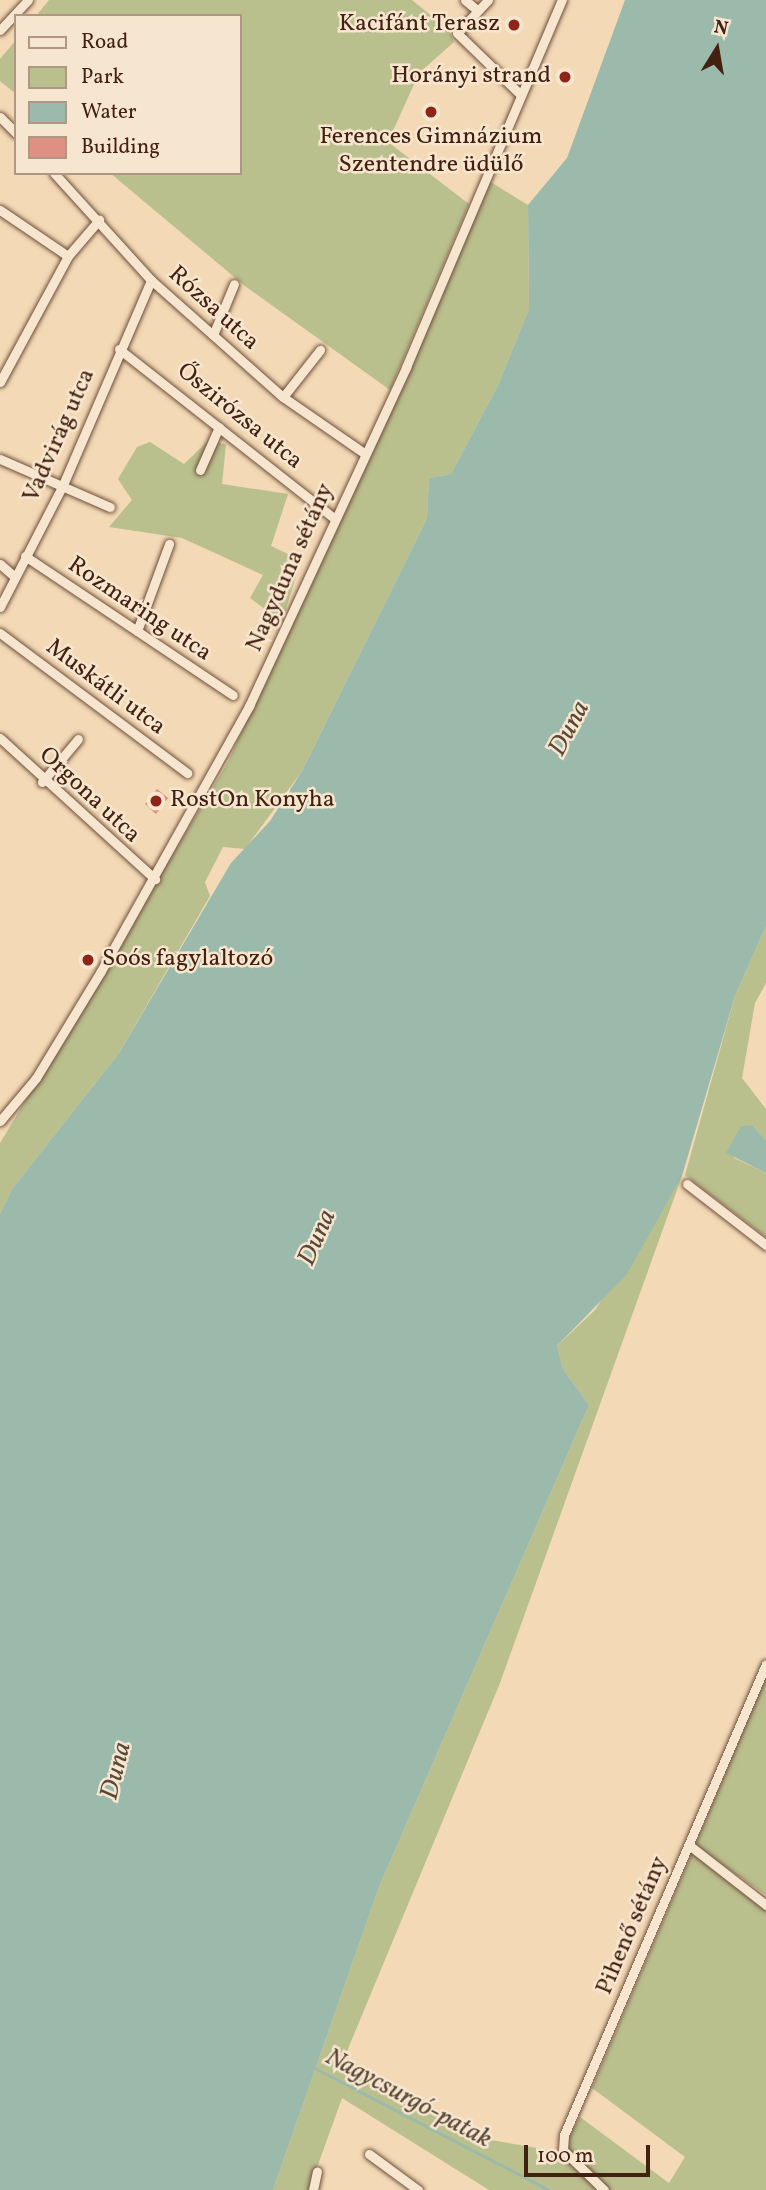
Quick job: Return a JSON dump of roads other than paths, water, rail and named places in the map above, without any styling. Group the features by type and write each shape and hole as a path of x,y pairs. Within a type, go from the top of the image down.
{"street":[{"path":"15,14 28,0"},
{"path":"465,0 477,10"},
{"path":"488,0 457,33 520,94"},
{"name":"Nagyduna sétány","path":"0,1122 36,1078 155,879 249,706 364,453 562,0"},
{"path":"0,30 14,15"},
{"path":"0,117 14,132"},
{"name":"Rózsa utca","path":"56,175 150,279 283,397 364,453"},
{"path":"0,210 68,256"},
{"path":"0,382 68,256 99,220"},
{"name":"Vadvirág utca","path":"0,607 62,486 150,279"},
{"path":"213,335 234,284"},
{"name":"Őszirózsa utca","path":"119,349 334,518"},
{"path":"283,397 320,350"},
{"path":"0,361 9,368"},
{"path":"200,470 219,427"},
{"path":"0,459 110,507"},
{"path":"137,631 169,544"},
{"name":"Rozmaring utca","path":"24,556 233,695"},
{"path":"0,565 15,576"},
{"name":"Muskátli utca","path":"0,633 187,773"},
{"name":"Orgona utca","path":"0,738 42,782 155,879"},
{"path":"42,782 78,739"},
{"path":"687,1184 766,1245"},
{"name":"Pihenő sétány","path":"604,2190 563,2150 564,2135 766,1664"},
{"path":"689,1845 766,1905"},
{"path":"369,2154 418,2190"},
{"path":"313,2190 317,2171"}],"water":[{"name":"Duna","path":"625,0 766,0 766,926 735,996 682,1176 627,1274 557,1346 563,1369 589,1405 379,1887 273,2190 0,2190 0,1214 12,1189 119,1053 231,863 270,821 302,771 427,518 429,478 451,474 498,385 529,309 528,205 567,158"},
{"path":"741,1126 753,1126 766,1140 766,1173 726,1153"}],"waterway":[{"name":"Nagycsurgó-patak","path":"313,2067 549,2190"}],"place":[{"name":"Kacifánt Terasz","path":"514,25"},
{"name":"Horányi strand","path":"565,77"},
{"name":"Ferences Gimnázium Szentendre üdülő","path":"431,112"},
{"name":"RostOn Konyha","path":"156,801"},
{"name":"Soós fagylaltozó","path":"88,960"}]}
